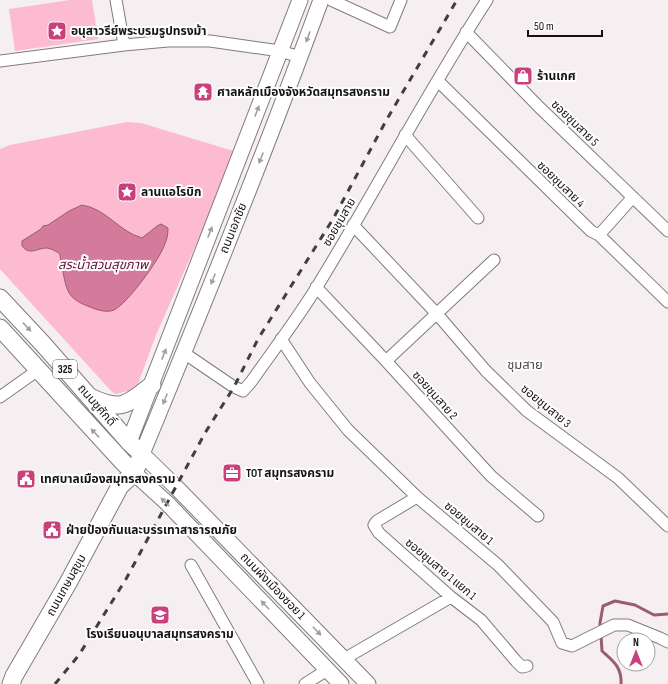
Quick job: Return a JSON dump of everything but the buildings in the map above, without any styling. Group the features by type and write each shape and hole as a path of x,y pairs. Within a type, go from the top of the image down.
{"main road":[{"name":"ถนนเอกชัย","path":"129,442 300,0"},
{"name":"ถนนเอกชัย","path":"142,454 184,352 321,0"},
{"name":"ถนนชูศักดิ์","path":"0,298 43,344 129,442 142,454"},
{"name":"ถนนชูศักดิ์","path":"0,328 128,467"},
{"path":"33,364 43,344"},
{"path":"88,396 108,404 122,406 134,400 152,385"},
{"path":"128,467 129,442"},
{"path":"128,467 142,454"},
{"name":"ถนนผังเมืองซอย 1","path":"142,454 197,508 368,684"},
{"name":"ถนนผังเมืองซอย 1","path":"128,467 184,521 341,684"},
{"name":"ถนนเกษมสุขุม","path":"11,684 14,676 68,583 120,486 128,467"},
{"path":"184,521 197,508"}],"street":[{"path":"116,0 124,45"},
{"path":"331,0 390,27 401,0"},
{"name":"ซอยชุมสาย","path":"184,352 242,391 251,382 316,287 466,32 487,0"},
{"name":"ซอยชุมสาย 5","path":"466,32 539,107 668,231"},
{"path":"0,60 168,41 210,41 280,51 300,57"},
{"name":"ซอยชุมสาย 4","path":"438,81 591,231 599,235 668,302"},
{"path":"405,135 478,218"},
{"path":"599,235 633,197"},
{"name":"ซอยชุมสาย 3","path":"353,225 437,314 486,371 527,411 618,478 668,526"},
{"path":"386,361 494,260"},
{"name":"ซอยชุมสาย 2","path":"316,287 491,476 538,516"},
{"name":"ซอยชุมสาย 1","path":"281,339 310,383 348,430 417,497 498,564 553,622 562,643 572,646 614,625 628,625 668,642"},
{"path":"0,397 33,364"},
{"name":"ซอยชุมสาย 1 แยก 1","path":"417,497 377,521 374,525 379,533 451,597 481,620 522,667 527,666"},
{"path":"191,565 258,684"},
{"path":"344,659 451,597"},
{"path":"305,684 327,670"}],"shaded area":[{"path":"70,0 92,0 98,39 15,51 9,9"},
{"path":"127,122 141,123 237,152 156,335 138,384 128,391 116,394 112,392 0,269 0,149 10,145"}],"water":[{"name":"สระน้ำสวนสุขภาพ","path":"82,205 99,211 126,230 142,238 161,224 168,228 165,244 149,271 127,299 120,306 111,311 96,309 73,298 66,285 60,254 47,248 28,251 22,246 22,241 41,229 43,226 48,225 69,211"}],"waterway":[{"path":"600,629 603,606 615,601 635,605 654,615 668,614"},
{"path":"601,635 602,651 616,665 620,673 621,684"}],"railway":[{"path":"55,684 79,655 126,579 205,433 234,387 258,339 333,219 387,119 457,0"}],"place":[{"name":"อนุสาวรีย์พระบรมรูปทรงม้า","path":"57,31"},
{"name":"ร้านเกศ","path":"523,76"},
{"name":"ศาลหลักเมืองจังหวัดสมุทรสงคราม","path":"203,92"},
{"name":"ลานแอโรบิก","path":"127,192"},
{"name":"TOT สมุทรสงคราม","path":"232,473"},
{"name":"เทศบาลเมืองสมุทรสงคราม","path":"26,479"},
{"name":"ฝ่ายป้องกันและบรรเทาสาธารณภัย","path":"52,530"},
{"name":"โรงเรียนอนุบาลสมุทรสงคราม","path":"160,615"}],"district":[{"name":"ชุมสาย","path":"525,364"}]}
